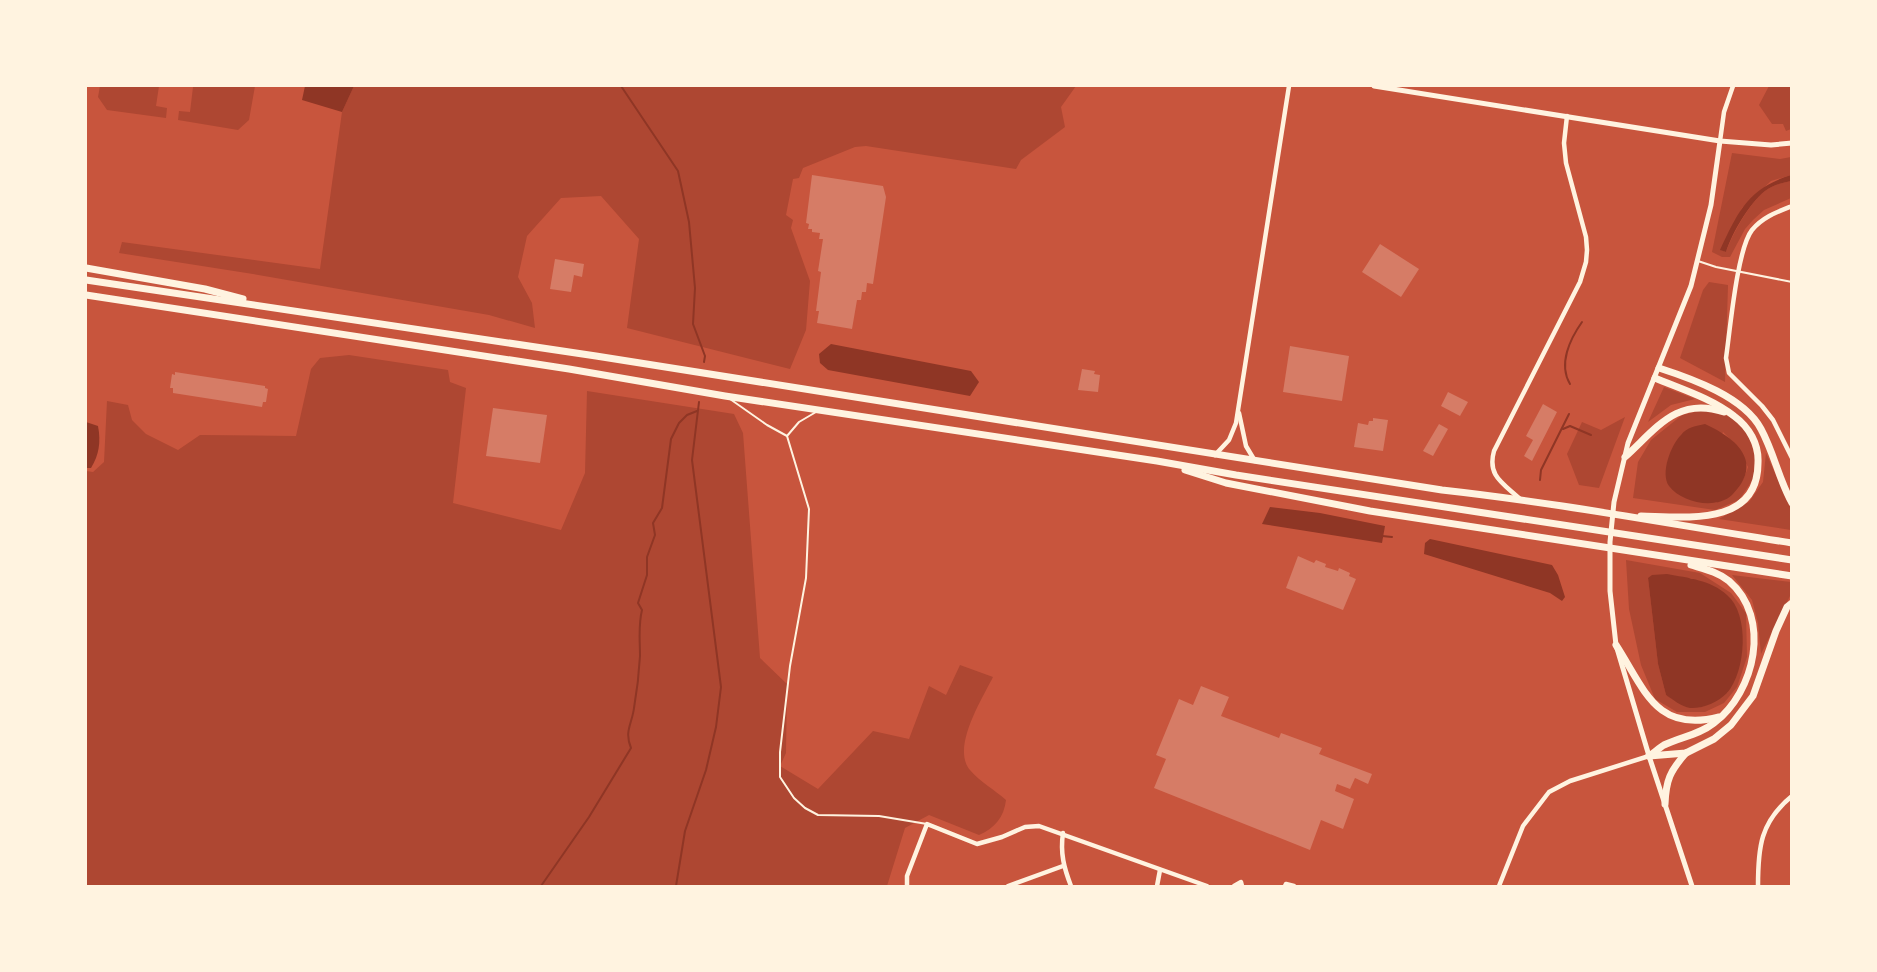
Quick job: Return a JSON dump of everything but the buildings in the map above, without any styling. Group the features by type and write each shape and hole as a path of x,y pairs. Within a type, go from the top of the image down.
{"highway":[{"path":"86,268 205,289 265,305"},
{"path":"86,280 265,305 1791,543"},
{"path":"86,296 1157,461 1236,476 1791,560"},
{"path":"1659,368 1723,394 1750,414 1762,431 1791,503"},
{"path":"1615,516 1716,515 1733,509 1757,481 1758,452 1753,437 1735,416 1714,402 1655,378"},
{"path":"1625,457 1663,421 1677,412 1702,407 1735,416"},
{"path":"1157,461 1226,483 1336,505 1791,576"},
{"path":"1649,756 1664,745 1696,734 1714,724 1735,703 1744,687 1753,652 1754,633 1751,619 1741,596 1727,579 1714,572 1664,557"},
{"path":"1665,804 1666,785 1673,767 1686,753 1714,739 1731,725 1753,696 1776,631 1791,603"},
{"path":"1616,645 1647,694 1661,711 1679,720 1691,722 1722,716"},
{"path":"1649,756 1686,753"}],"street":[{"path":"1215,454 1229,440 1236,423 1289,86"},
{"path":"1374,86 1720,141 1771,145 1791,143"},
{"path":"1692,886 1649,756 1616,645 1609,568 1611,525 1628,443 1685,302 1697,261 1711,205 1724,112 1733,86"},
{"path":"1520,499 1494,475 1491,462 1494,451 1580,282 1586,262 1586,237 1565,156 1567,116"},
{"path":"1791,206 1769,215 1750,232 1739,271 1726,358 1729,373 1773,420 1791,458"},
{"path":"1238,407 1246,446 1255,461"},
{"path":"1499,886 1523,826 1549,792 1570,781 1649,756"},
{"path":"1758,886 1758,851 1767,824 1791,796"},
{"path":"907,886 907,876 927,824 977,844 1025,827 1039,826 1207,886"},
{"path":"1063,833 1061,848 1063,866 1071,886"},
{"path":"1008,886 1063,866"},
{"path":"1157,886 1160,870"},
{"path":"1234,886 1242,884"},
{"path":"1285,886 1286,884 1294,886"}],"lane":[{"path":"1697,261 1791,282"},
{"path":"725,396 766,425 787,436 809,510 806,578 790,666 780,752 780,777 794,798 805,808 818,815 879,816 927,824"},
{"path":"787,436 799,422 819,410"}],"shaded area":[{"path":"100,86 159,86 156,106 167,108 166,118 107,110 98,97"},
{"path":"185,86 255,86 249,120 238,130 178,120 179,111 190,112 193,87"},
{"path":"305,86 354,86 342,112 302,100"},
{"path":"354,86 1076,86 1061,107 1065,127 1021,160 1016,169 866,146 855,147 803,168 799,178 793,179 786,215 793,220 791,228 810,281 806,330 790,369 627,328 639,239 601,196 561,198 527,236 518,277 532,303 535,328 489,315 119,253 122,242 320,269 342,112"},
{"path":"1769,86 1791,86 1791,129 1786,131 1783,124 1772,124 1759,105"},
{"path":"1732,153 1780,159 1791,157 1791,175 1771,181 1742,208 1721,250 1726,252 1747,211 1768,189 1791,181 1791,198 1764,210 1745,229 1730,257 1722,257 1712,252"},
{"path":"1791,175 1791,181 1771,187 1753,203 1732,236 1726,252 1720,250 1739,213 1755,194 1777,180"},
{"path":"1709,282 1728,285 1725,382 1680,358 1703,290"},
{"path":"831,344 971,371 979,382 970,396 828,370 820,363 819,354"},
{"path":"349,355 448,370 450,382 466,388 453,503 561,530 585,473 587,391 734,414 743,433 760,658 787,684 786,753 780,766 818,789 873,731 909,739 929,686 946,695 960,665 993,677 970,724 964,749 965,761 970,770 1006,800 998,821 979,835 929,815 905,828 887,886 86,886 86,471 93,472 104,462 107,401 128,405 132,420 146,434 178,450 200,435 296,436 311,369 320,358"},
{"path":"1664,387 1695,399 1671,405 1648,422"},
{"path":"1703,410 1731,417 1748,433 1755,456 1754,478 1739,500 1715,510 1633,498 1638,462 1651,440 1682,415","holes":["1723,432 1737,446 1748,467 1740,485 1716,503 1691,500"]},
{"path":"1625,417 1599,488 1579,485 1567,454 1582,422 1601,430"},
{"path":"86,422 98,426 99,432 98,453 91,468 86,468"},
{"path":"1705,424 1728,437 1743,453 1746,462 1746,473 1732,495 1725,500 1708,503 1682,497 1669,486 1666,474 1670,452 1683,432"},
{"path":"1766,453 1791,509 1791,530 1719,519 1749,502 1763,482"},
{"path":"1270,507 1320,513 1385,526 1382,543 1262,524"},
{"path":"1430,539 1552,565 1565,597 1562,601 1550,593 1424,554 1425,543"},
{"path":"1626,560 1700,573 1731,593 1746,613 1747,657 1737,687 1724,703 1705,712 1677,712 1655,699 1641,665 1629,609","holes":["1648,578 1691,578 1718,589 1728,692 1704,706 1697,707 1684,705 1666,695 1658,664"]},
{"path":"1667,574 1699,580 1714,586 1727,595 1739,615 1743,643 1738,672 1727,693 1705,706 1687,707 1666,695 1658,664 1648,578 1652,575"},
{"path":"1732,575 1791,582 1791,594 1761,654 1758,623 1752,600"}],"waterway":[{"path":"621,86 678,171 689,222 695,288 693,324 705,356 704,362"},
{"path":"1570,384 1565,360 1573,336 1582,322"},
{"path":"676,886 685,831 706,770 716,727 721,687 692,460 699,402"},
{"path":"541,886 589,817 631,748 628,732 633,714 640,656 642,610 638,603 647,575 647,557 655,535 653,523 662,508 671,439 679,423 687,415 697,411"},
{"path":"1540,480 1541,470 1569,414"},
{"path":"1563,429 1570,426 1591,435"},
{"path":"1382,536 1392,537"}]}
